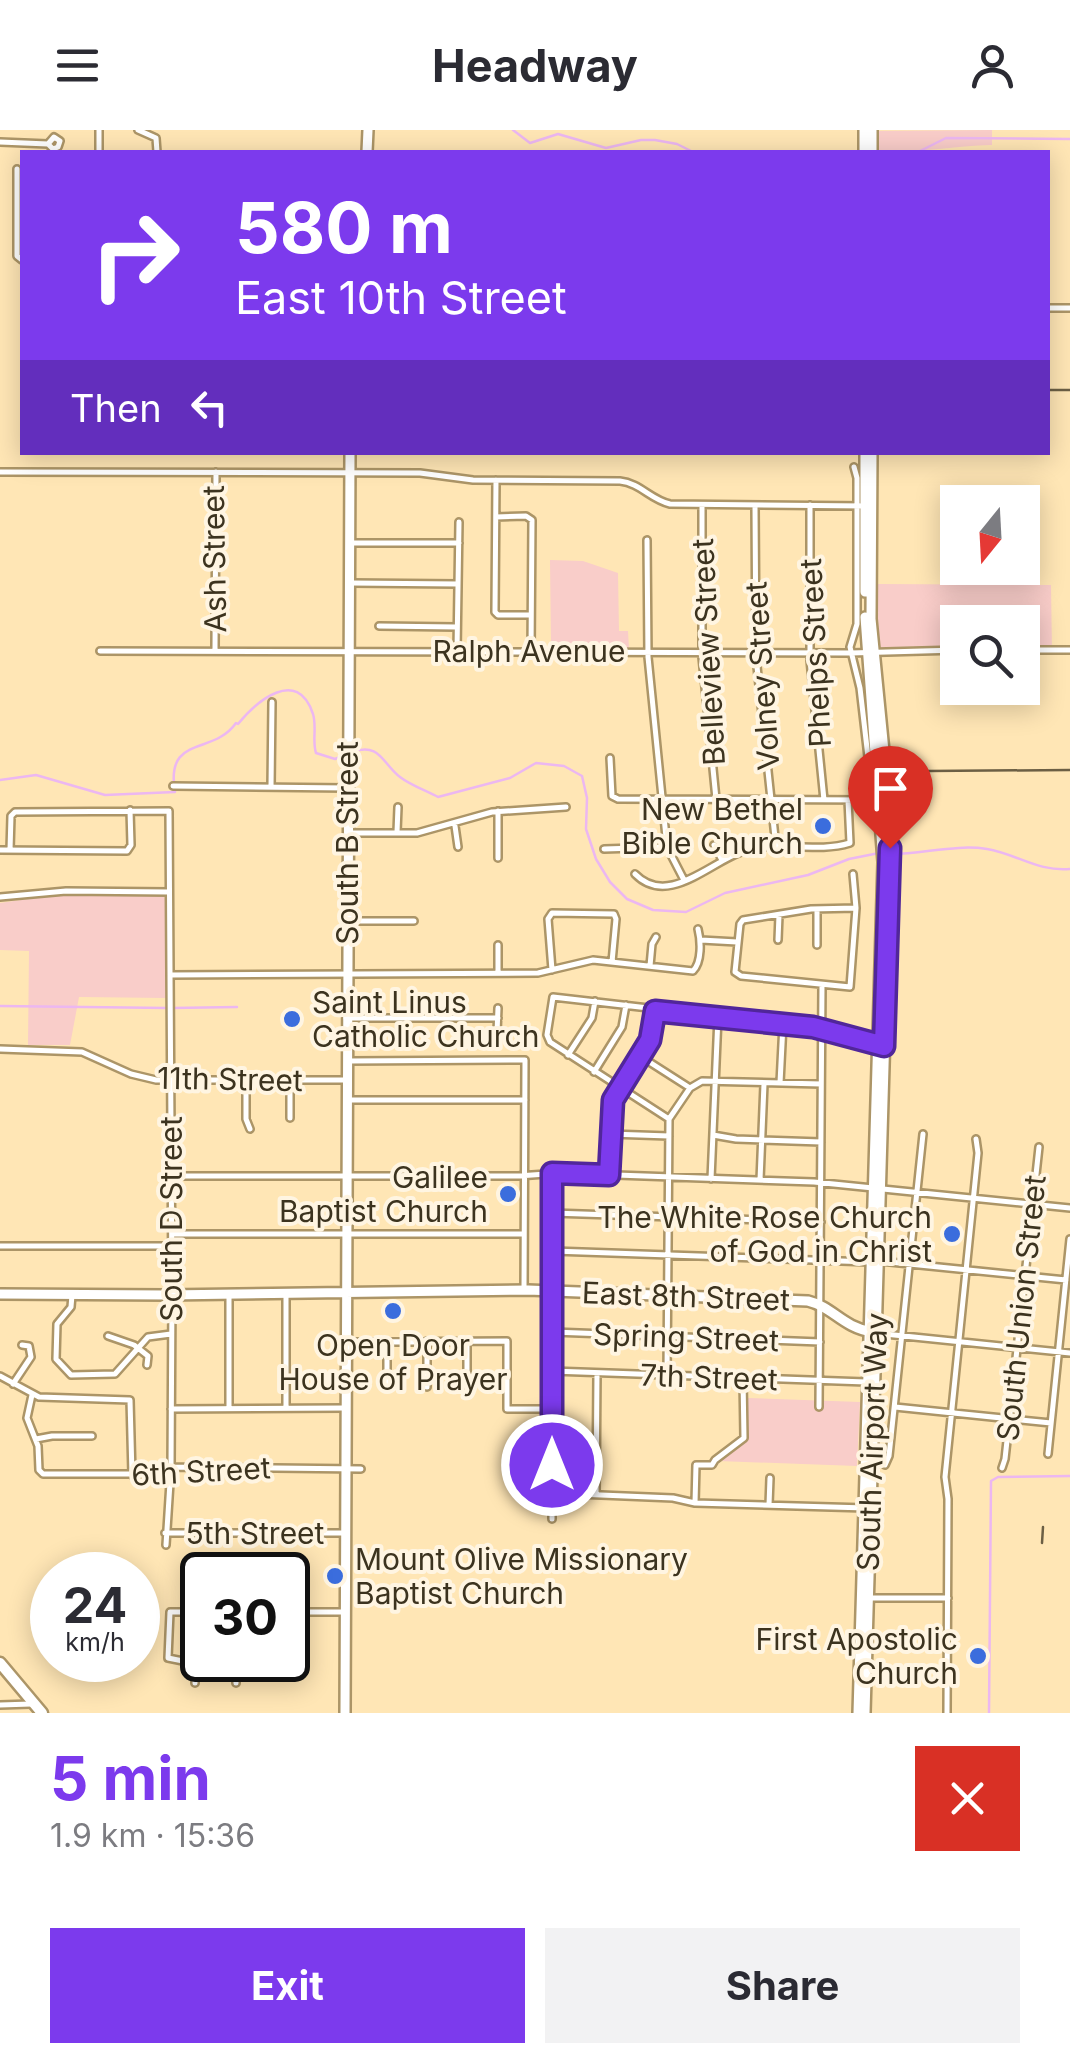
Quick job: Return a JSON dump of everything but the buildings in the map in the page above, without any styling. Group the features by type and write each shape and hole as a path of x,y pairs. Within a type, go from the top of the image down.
{"main road":[{"path":"0,1663 38,1708"}],"street":[{"path":"138,130 157,140 157,150"},
{"path":"0,142 48,144 55,150 60,141 54,133 48,144"},
{"path":"17,170 20,260"},
{"name":"South B Street","path":"344,1713 350,455"},
{"name":"South Airport Way","path":"868,455 861,506 877,800 886,847"},
{"name":"South Airport Way","path":"862,1713 888,789 869,653 868,455"},
{"path":"610,758 614,798 877,800 851,653 856,624 861,506 854,467"},
{"path":"0,472 350,472 496,480 625,481 662,502 861,506"},
{"name":"Ash Street","path":"213,472 216,649"},
{"path":"496,480 494,612 501,616 531,615"},
{"name":"Belleview Street","path":"702,505 702,652 716,799"},
{"name":"Volney Street","path":"755,505 755,652 776,847"},
{"name":"Phelps Street","path":"810,506 810,653 824,800"},
{"path":"496,517 532,519 531,651"},
{"path":"457,650 459,522"},
{"path":"647,540 648,652 667,846 684,880"},
{"path":"350,542 458,542"},
{"path":"349,582 458,584"},
{"path":"380,626 458,627"},
{"path":"1040,650 1070,650"},
{"name":"Ralph Avenue","path":"100,651 940,651"},
{"path":"271,787 272,702"},
{"path":"174,786 347,788"},
{"path":"635,874 653,886 671,886 745,850 836,847 852,840 848,800"},
{"path":"398,807 398,832"},
{"path":"347,833 416,833 498,812 566,807"},
{"path":"0,850 10,850 128,850 130,810 16,812 11,816 10,850"},
{"name":"South D Street","path":"130,810 169,810 172,1176 166,1545"},
{"path":"498,812 498,858"},
{"path":"455,824 458,847"},
{"path":"714,845 723,862"},
{"path":"604,849 667,846"},
{"path":"853,874 856,908 850,986 737,974 742,920 817,908 856,908"},
{"path":"0,897 66,891 169,892"},
{"path":"816,945 817,908"},
{"path":"552,970 548,918 552,913 614,914 612,962"},
{"path":"778,940 779,915"},
{"path":"347,921 414,920"},
{"path":"170,975 498,973 552,970 582,960 696,970 701,940 698,929"},
{"path":"650,966 656,938"},
{"path":"701,940 737,942"},
{"path":"498,945 498,973"},
{"path":"819,1406 822,985"},
{"path":"669,1119 553,1045 548,1037 553,997 822,1028 881,1046"},
{"path":"568,1056 592,1018 595,1001"},
{"path":"594,1072 622,1027 626,1006"},
{"path":"497,1033 498,1008"},
{"path":"609,1175 612,1106 652,1036 655,1011"},
{"path":"711,1179 718,1017"},
{"path":"346,1018 498,1018"},
{"path":"780,1083 783,1024"},
{"name":"11th Street","path":"0,1049 74,1050 137,1076 172,1081 346,1080"},
{"path":"640,1056 690,1088"},
{"path":"346,1061 525,1060 524,1290"},
{"path":"246,1080 246,1119 250,1129"},
{"path":"290,1080 290,1118"},
{"path":"667,1375 669,1119 699,1081 821,1084"},
{"path":"760,1180 764,1082"},
{"name":"11th Street","path":"346,1100 524,1100"},
{"path":"610,1134 669,1136"},
{"path":"886,1465 923,1134"},
{"path":"713,1135 821,1142"},
{"path":"948,1713 945,1477 974,1199 976,1140"},
{"name":"South Union Street","path":"1002,1468 1039,1147"},
{"path":"172,1176 552,1173 760,1180 1070,1208"},
{"path":"552,1173 552,1519"},
{"path":"552,1212 821,1222"},
{"path":"171,1234 524,1234"},
{"path":"1048,1454 1070,1239"},
{"path":"0,1246 170,1246"},
{"path":"552,1251 874,1262 1066,1280"},
{"name":"East 8th Street","path":"0,1294 524,1290 808,1301 820,1304 844,1324 872,1332 1070,1353"},
{"path":"286,1292 286,1408"},
{"path":"229,1293 229,1408"},
{"path":"72,1295 71,1307 56,1326 56,1360 68,1373 115,1374 148,1337 171,1334"},
{"name":"Spring Street","path":"552,1332 820,1342"},
{"name":"South Airport Way","path":"862,1713 867,1598 866,1382 872,1332"},
{"path":"108,1336 147,1354 148,1365"},
{"path":"427,1341 427,1387"},
{"path":"467,1341 467,1387"},
{"path":"346,1342 507,1341 507,1409 552,1409"},
{"path":"387,1342 387,1387"},
{"path":"13,1384 31,1357 29,1346 22,1346"},
{"name":"7th Street","path":"552,1371 866,1382"},
{"path":"596,1495 597,1372"},
{"path":"0,1376 32,1395 130,1400 132,1475"},
{"path":"695,1502 696,1465 712,1466 714,1460 744,1438 744,1378"},
{"path":"32,1395 27,1418 36,1440 92,1436"},
{"path":"895,1407 1051,1423"},
{"path":"171,1409 345,1408"},
{"name":"6th Street","path":"36,1440 41,1472 132,1475 170,1467 361,1469"},
{"path":"770,1478 770,1505"},
{"path":"552,1493 866,1508"},
{"name":"5th Street","path":"166,1533 344,1532"},
{"path":"867,1598 948,1598"},
{"path":"180,1612 170,1612 168,1658 180,1660"},
{"path":"310,1612 345,1612"},
{"path":"0,1705 38,1708"}],"shaded area":[{"path":"992,130 992,145 879,150 879,131"},
{"path":"550,560 583,561 618,573 619,631 628,631 629,649 551,646"},
{"path":"877,584 1051,585 1052,652 1040,652 1040,605 940,605 940,652 879,652"},
{"path":"55,895 163,896 166,998 79,997 70,1045 28,1045 29,951 0,950 0,903"},
{"path":"747,1398 860,1402 857,1466 718,1461 747,1438"}],"waterway":[{"path":"513,130 530,143 558,134 606,148 655,140 689,150"},
{"path":"922,150 946,138 1070,139"},
{"path":"0,780 36,775 105,795 175,792 174,774 184,753 215,740 265,699 287,690 306,700 313,714 316,753 335,759 345,755"},
{"path":"352,752 375,752 404,780 438,797 510,778 536,763 564,766 582,776 587,798 586,829 596,859 610,882 627,899 653,910 686,912 725,893 808,875 849,859 879,853"},
{"path":"892,854 975,848 998,851 1048,868 1070,869"},
{"path":"0,1006 168,1008"},
{"path":"172,1008 237,1007"},
{"path":"989,1713 991,1481 998,1477 1070,1476"}],"railway":[{"path":"1050,390 1070,390"},
{"path":"928,771 1070,770"},
{"path":"1042,1543 1043,1527"}],"place":[{"name":"New Bethel Bible Church","path":"823,826"},
{"name":"Saint Linus Catholic Church","path":"292,1019"},
{"name":"Galilee Baptist Church","path":"508,1194"},
{"name":"The White Rose Church of God in Christ","path":"952,1234"},
{"name":"Open Door House of Prayer","path":"393,1311"},
{"name":"Mount Olive Missionary Baptist Church","path":"335,1576"},
{"name":"First Apostolic Church","path":"978,1656"}],"route":[{"path":"552,1465 552,1173 609,1175 613,1100 650,1040 655,1011 813,1027 884,1046 890,848"}]}
